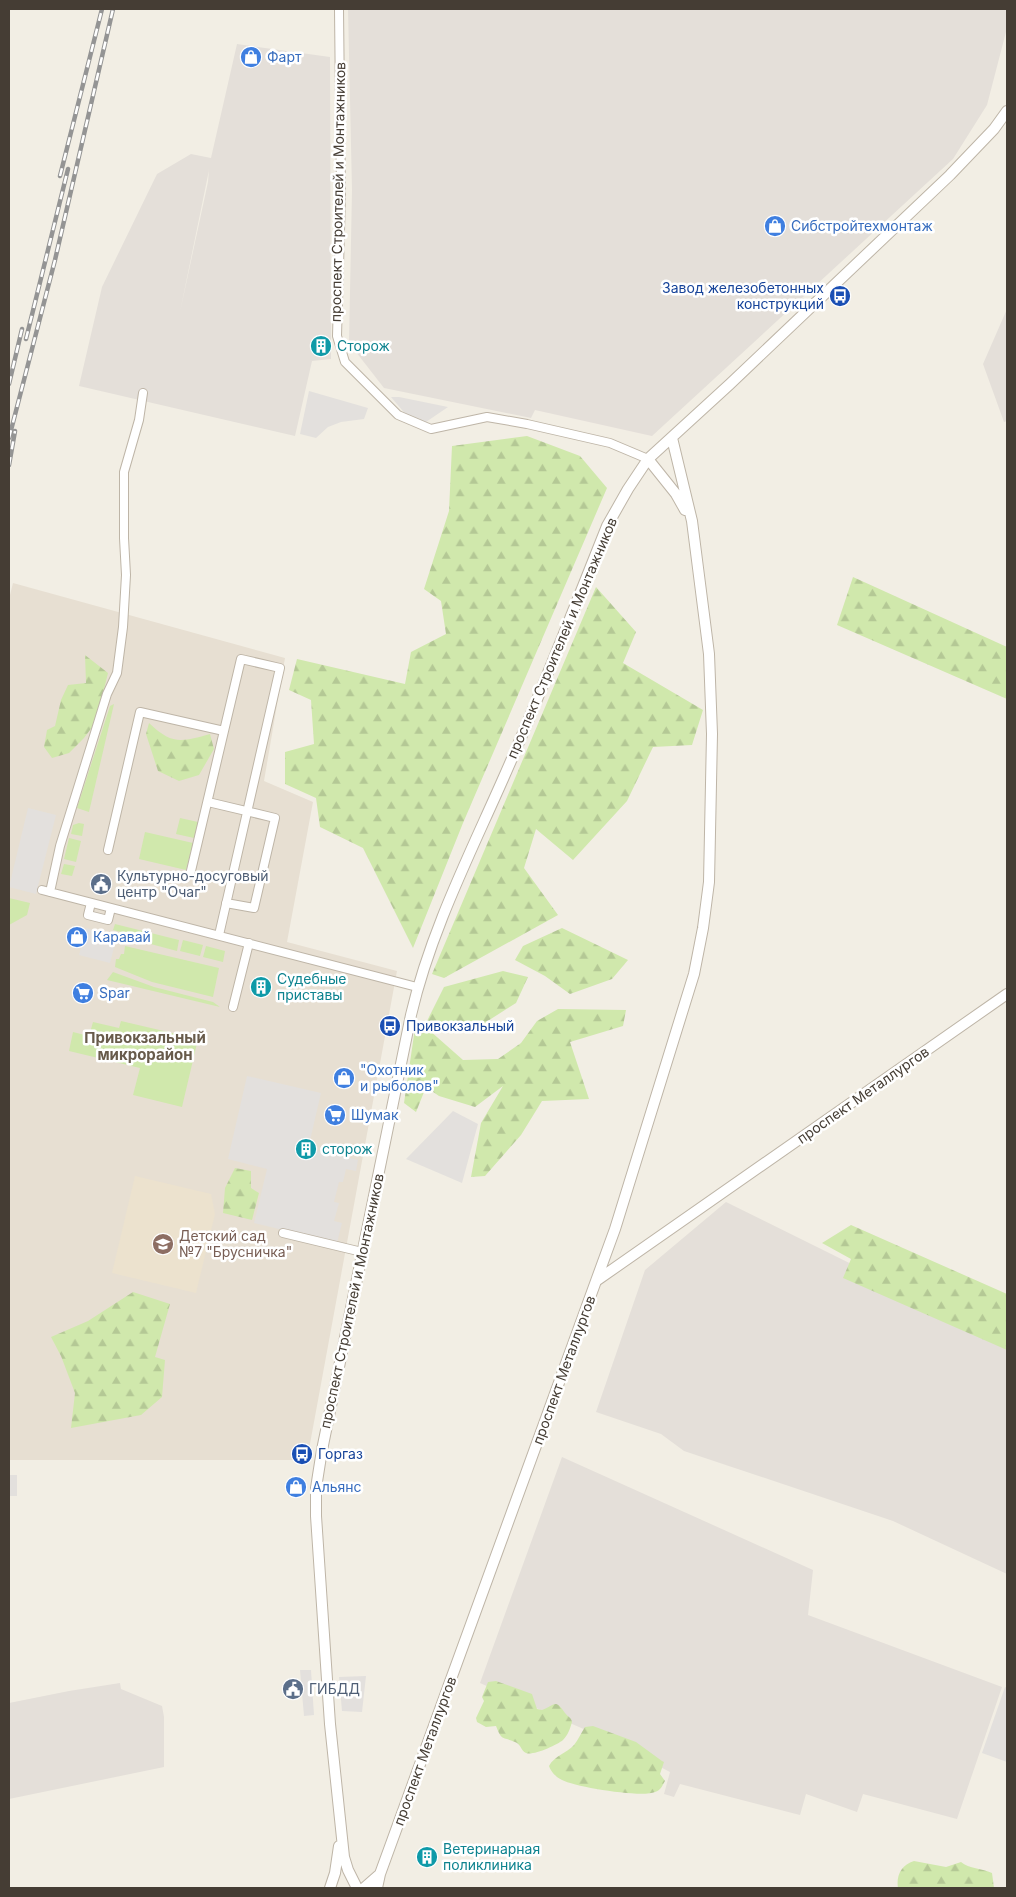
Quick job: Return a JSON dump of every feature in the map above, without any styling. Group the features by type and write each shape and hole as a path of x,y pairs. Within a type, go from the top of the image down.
{"street":[{"name":"проспект Строителей и Монтажников","path":"339,9 341,196 336,336 345,362 398,415 431,429 487,417 610,443 648,459 628,488 607,526 506,772 445,912 417,987 362,1252 316,1488 321,1607 330,1724 345,1862 357,1888"},
{"path":"692,521 676,494 648,459 950,175 994,129 1007,111"},
{"path":"143,394 139,420 124,472 126,575 117,673 107,694 46,891 417,987"},
{"path":"596,1281 618,1220 694,974 709,882 712,743 709,654 692,521 672,438"},
{"path":"190,876 241,659 280,668 219,935"},
{"path":"108,850 140,712 224,731"},
{"path":"208,802 275,818 254,908 226,904"},
{"path":"91,902 88,915 108,920 111,908"},
{"path":"233,1007 249,943"},
{"name":"проспект Металлургов","path":"377,1888 380,1874 596,1281 1007,994"},
{"path":"282,1233 362,1252"},
{"name":"проспект Строителей и Монтажников","path":"330,1888 336,1864 341,1828"},
{"name":"проспект Металлургов","path":"364,1888 380,1874"}],"shaded area":[{"path":"348,9 1007,9 1007,28 987,105 953,159 652,436 535,410 531,418 384,388 349,343 352,190"},
{"path":"237,44 330,57 331,359 312,361 295,436 79,386 102,287 157,174 191,154 211,158","holes":["209,171 208,182 180,312"]},
{"path":"1007,309 1007,421 1004,422 983,364"},
{"path":"309,391 368,408 364,419 341,422 328,427 316,438 300,434"},
{"path":"391,397 448,407 426,422 408,417"},
{"name":"Привокзальный микрорайон","path":"13,583 285,658 264,781 313,802 287,942 397,971 307,1460 9,1460 9,599"},
{"path":"28,808 56,815 36,894 9,887"},
{"path":"86,928 117,936 110,963 79,955"},
{"path":"247,1076 321,1093 308,1149 358,1160 356,1171 346,1169 343,1182 339,1182 334,1202 339,1203 334,1221 342,1223 337,1243 254,1223 267,1169 228,1159"},
{"path":"453,1111 478,1124 462,1183 406,1159"},
{"name":"Детский сад №7 \"Брусничка\"","path":"135,1176 211,1194 215,1214 196,1293 112,1273"},
{"path":"726,1202 1007,1341 1007,1574 893,1521 684,1451 661,1434 596,1412 645,1270"},
{"path":"562,1457 813,1570 808,1615 1002,1687 957,1819 863,1794 857,1812 806,1794 800,1815 680,1784 674,1797 664,1794 670,1772 606,1739 480,1683"},
{"path":"9,1475 17,1475 17,1496 9,1496"},
{"path":"300,1670 311,1670 314,1715 304,1716"},
{"path":"366,1676 362,1712 342,1711 339,1677"},
{"path":"120,1683 121,1689 162,1706 164,1717 164,1767 9,1799 9,1703"},
{"path":"1005,1687 1007,1688 1007,1762 982,1753"}],"green space":[{"path":"527,436 580,456 607,488 463,823 413,948 363,848 320,827 316,798 285,784 285,752 314,744 311,700 289,690 297,659 405,684 411,652 446,634 441,601 424,589 449,511 452,446"},
{"path":"853,577 1007,647 1007,699 837,625"},
{"path":"596,587 636,632 623,663 703,710 692,745 653,747 627,801 573,860 536,829 524,868 558,915 444,978 432,974"},
{"path":"85,655 108,673 96,722 69,753 52,758 44,747 47,730 55,726 61,700 68,685 86,683"},
{"path":"114,704 89,812 77,808 110,706"},
{"path":"149,723 164,735 177,740 191,739 210,734 214,749 199,775 179,781 158,771 146,734"},
{"path":"180,818 198,822 194,838 176,834"},
{"path":"84,824 82,836 71,834 73,825"},
{"path":"145,832 193,843 186,870 139,859"},
{"path":"69,838 81,841 76,862 64,859"},
{"path":"64,864 75,866 72,876 61,874"},
{"path":"9,898 30,903 27,915 9,925"},
{"path":"115,924 179,940 177,951 128,938 126,933 113,930"},
{"path":"562,928 628,960 612,979 570,994 545,976 515,960 523,946"},
{"path":"183,940 203,945 200,956 180,951"},
{"path":"125,946 219,968 213,997 152,982 115,967 116,959 119,959 121,954 124,954"},
{"path":"206,946 225,951 223,962 203,957"},
{"path":"503,971 528,977 516,1003 483,1024 451,1031 426,1023 444,987"},
{"path":"113,972 154,987 213,1002 220,1007 107,980"},
{"path":"558,1009 626,1010 623,1026 570,1042 589,1099 542,1101 521,1135 485,1176 471,1177 481,1123 503,1086 475,1107 439,1096 426,1087 416,1112 404,1103 415,1028 429,1030 463,1060 498,1059 521,1043 537,1021"},
{"path":"121,1021 198,1039 182,1107 133,1095 140,1068 69,1051 73,1032 89,1036 93,1022 119,1028"},
{"path":"235,1168 251,1171 251,1188 259,1193 252,1220 223,1213 225,1188"},
{"path":"851,1225 1007,1294 1007,1350 843,1278 851,1259 822,1243"},
{"path":"133,1292 170,1304 155,1357 165,1360 162,1397 141,1415 71,1428 75,1393 61,1356 51,1337 88,1321"},
{"path":"496,1681 532,1694 537,1709 542,1710 557,1704 572,1722 565,1738 545,1750 529,1754 523,1751 517,1743 501,1736 496,1726 486,1727 477,1722 476,1718 484,1701 482,1697 488,1682"},
{"path":"593,1726 636,1742 664,1762 660,1774 665,1781 660,1789 655,1792 637,1794 608,1791 569,1783 556,1776 549,1766 551,1763 574,1745 585,1727"},
{"path":"914,1861 946,1867 961,1862 992,1873 994,1888 898,1888 900,1871"}],"railway":[{"path":"60,176 102,9"},
{"path":"9,438 55,260 113,9"},
{"path":"26,339 68,169"},
{"path":"9,384 22,329"},
{"path":"9,465 15,431"}],"place":[{"name":"Фарт","path":"251,57"},
{"name":"Сибстройтехмонтаж","path":"775,226"},
{"name":"Завод железобетонных конструкций","path":"840,296"},
{"name":"Сторож","path":"321,346"},
{"name":"Культурно-досуговый центр \"Очаг\"","path":"101,884"},
{"name":"Каравай","path":"77,937"},
{"name":"Судебные приставы","path":"261,987"},
{"name":"Spar","path":"83,993"},
{"name":"Привокзальный","path":"390,1026"},
{"name":"\"Охотник и рыболов\"","path":"344,1078"},
{"name":"Шумак","path":"335,1115"},
{"name":"сторож","path":"306,1149"},
{"name":"Детский сад №7 \"Брусничка\"","path":"163,1244"},
{"name":"Горгаз","path":"302,1454"},
{"name":"Альянс","path":"296,1487"},
{"name":"ГИБДД","path":"293,1689"},
{"name":"Ветеринарная поликлиника","path":"427,1857"}],"district":[{"name":"Привокзальный микрорайон","path":"145,1046"}]}
